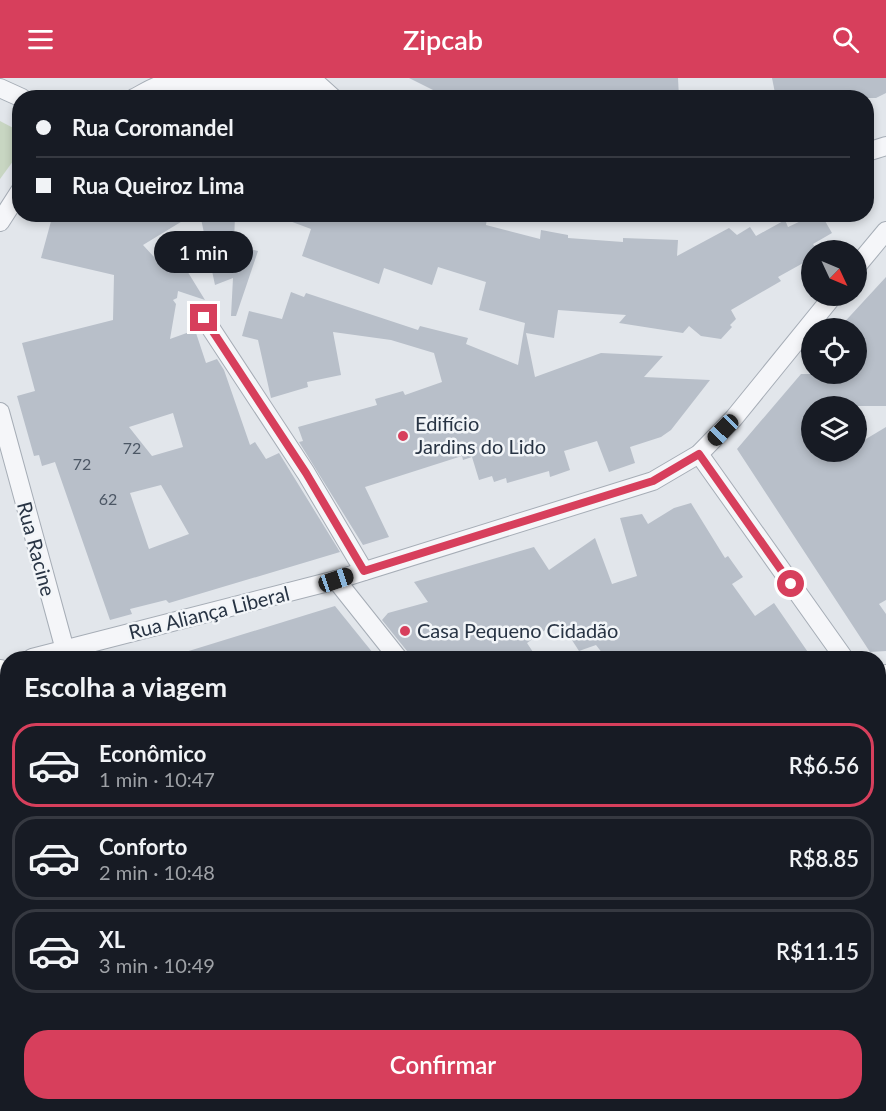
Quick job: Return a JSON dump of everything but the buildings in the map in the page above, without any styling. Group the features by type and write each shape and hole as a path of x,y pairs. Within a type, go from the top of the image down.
{"street":[{"path":"148,90 164,81 314,82"},
{"path":"0,222 12,203"},
{"path":"867,254 886,231"},
{"name":"Rua Aliança Liberal","path":"75,651 336,580 653,481 699,454 734,418 825,306"},
{"path":"204,318 306,473 364,571"},
{"name":"Rua Racine","path":"0,412 63,651"},
{"path":"699,454 839,651"},
{"path":"336,580 392,651"}],"green space":[{"path":"0,121 12,127 12,163 0,179"}],"place":[{"name":"Edifício Jardins do Lido","path":"403,436"},
{"name":"Casa Pequeno Cidadão","path":"405,631"}],"route":[{"path":"204,318 306,473 364,571 653,481 699,454 791,584"}]}
